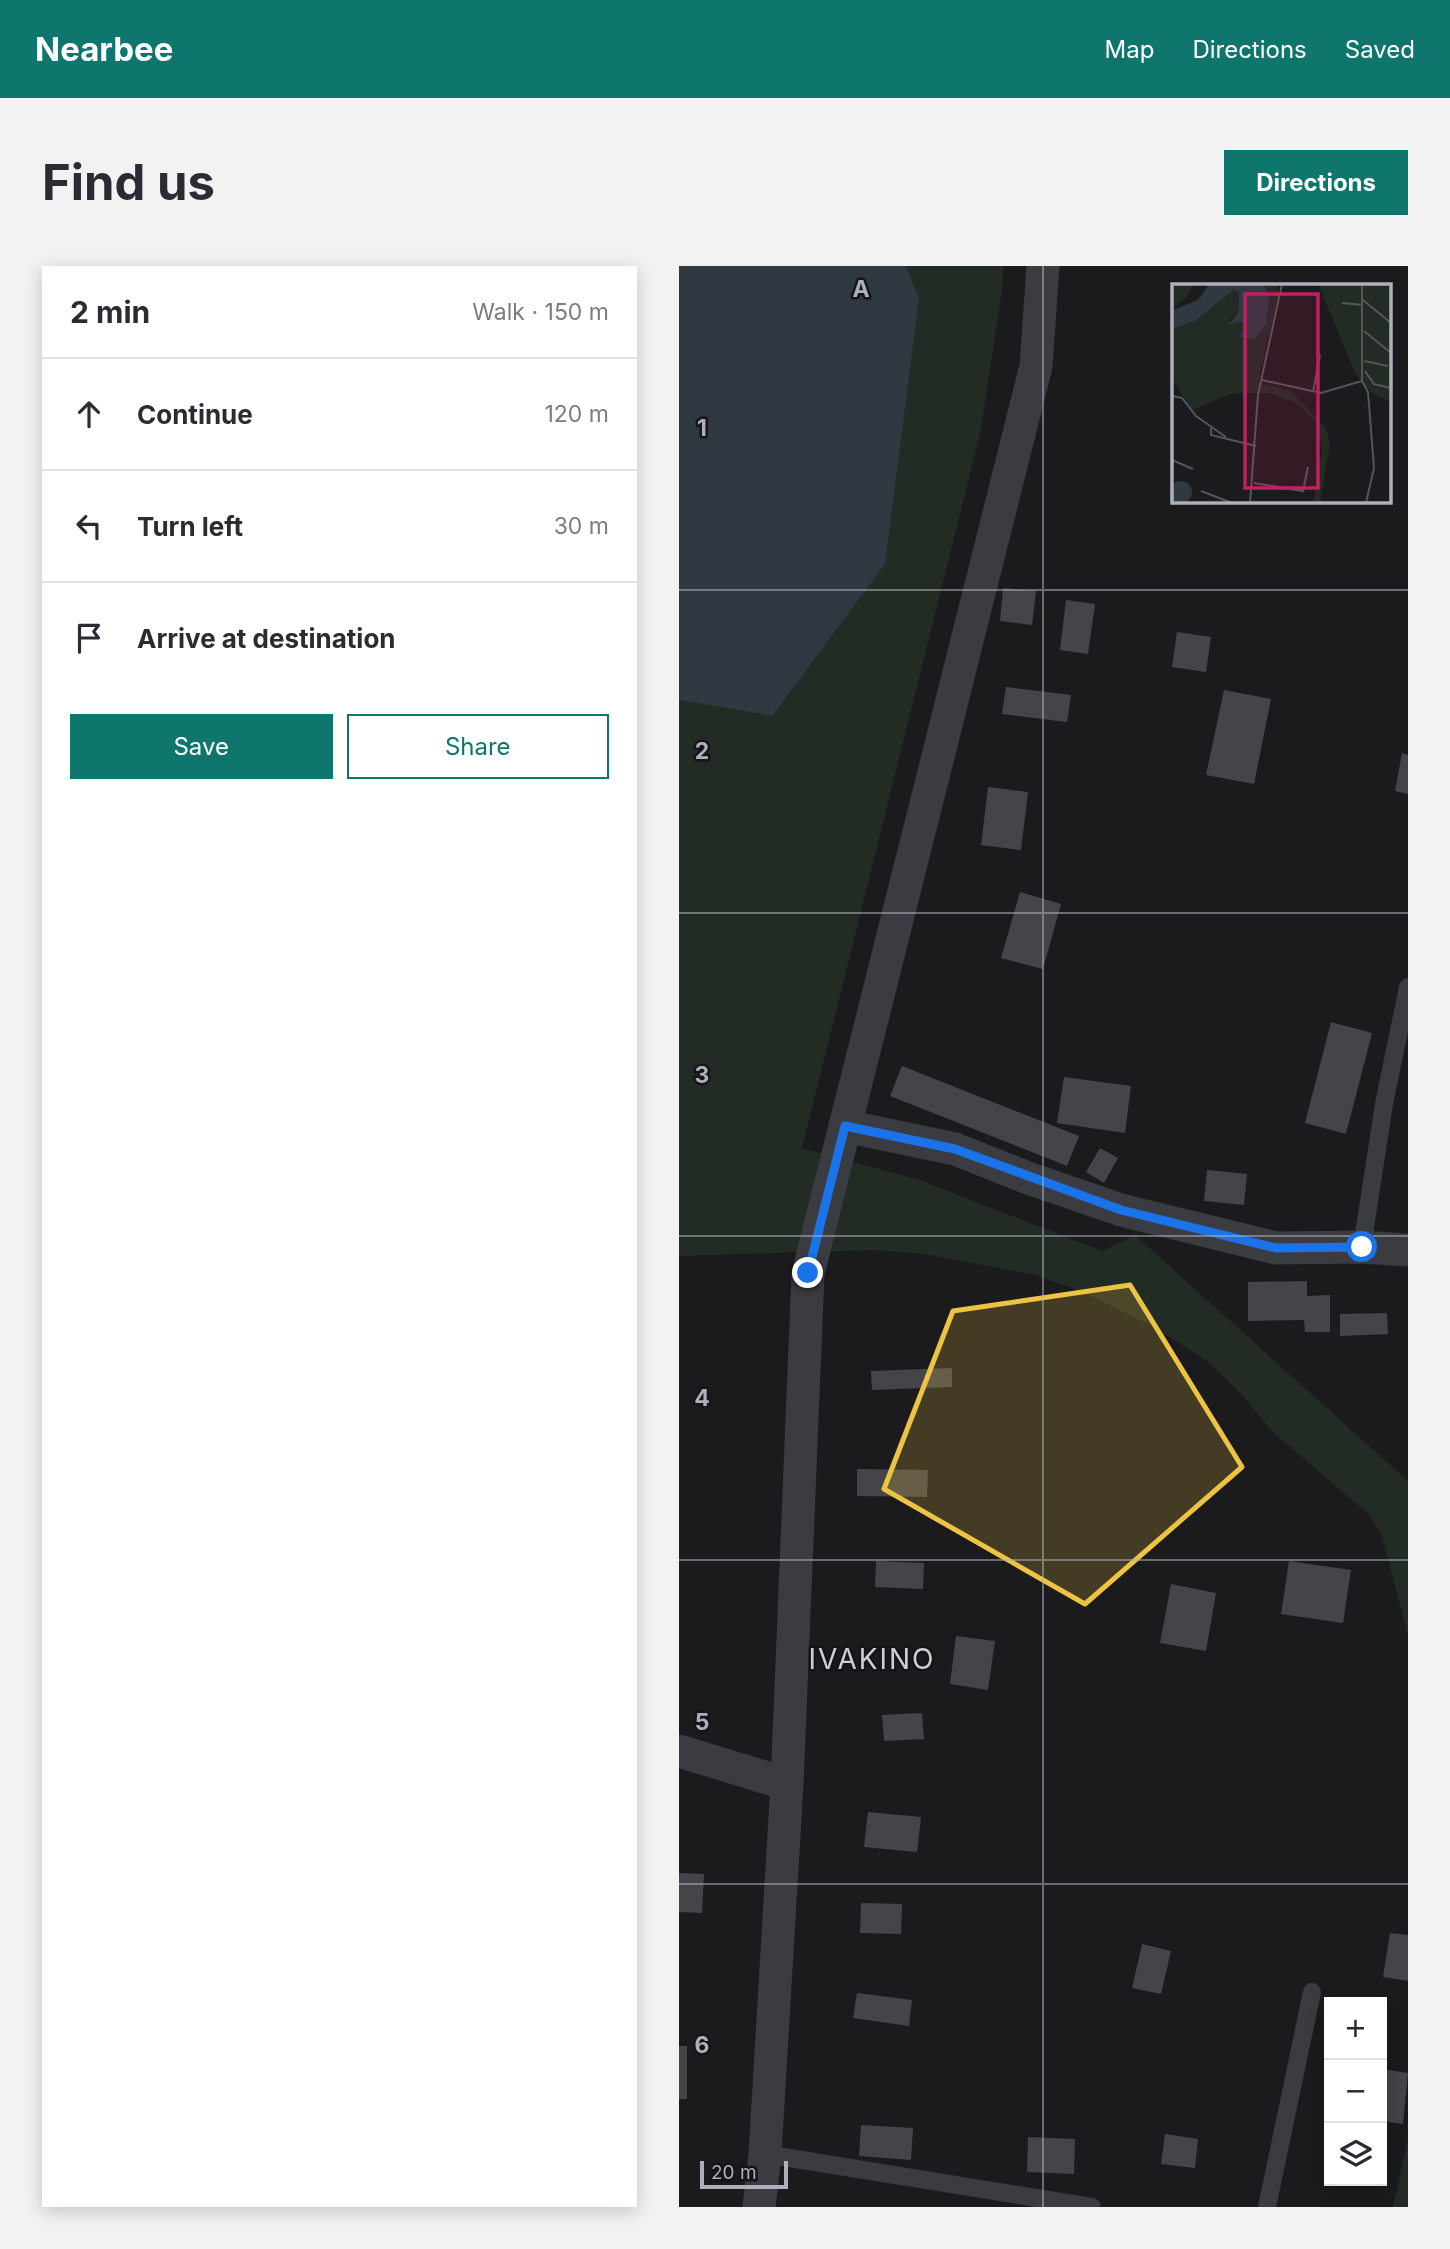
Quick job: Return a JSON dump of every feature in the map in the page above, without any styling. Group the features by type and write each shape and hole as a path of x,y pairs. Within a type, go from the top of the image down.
{"street":[{"path":"759,2207 765,2154 787,1784 808,1273 1035,366 1043,266"},
{"path":"845,1126 955,1149 1121,1210 1276,1248 1362,1247 1408,1250"},
{"path":"679,1751 787,1784"}],"lane":[{"path":"1362,1247 1384,1104 1408,987"},
{"path":"1267,2207 1313,1993"},
{"path":"765,2154 1092,2207"}],"highlighted area":[{"path":"1130,1285 1242,1467 1085,1604 884,1489 953,1311"}],"shaded area":[{"path":"679,266 906,266 919,298 885,564 772,716 679,700"},
{"path":"906,266 1003,266 1003,283 981,429 802,1148 920,1180 1102,1251 1135,1235 1408,1481 1408,1636 1381,1533 1367,1513 1274,1433 1242,1395 1207,1361 1150,1325 1083,1292 1036,1275 924,1254 876,1250 679,1256 679,700 772,716 919,298"},
{"path":"1408,2139 1408,2207 1393,2207"}],"building":[{"path":"1003,588 1036,591 1032,625 1000,621"},
{"path":"1066,600 1095,604 1088,654 1060,650"},
{"path":"1177,632 1211,637 1206,672 1172,667"},
{"path":"1006,687 1071,695 1067,722 1002,714"},
{"path":"1224,690 1271,699 1254,784 1206,775"},
{"path":"1402,753 1408,755 1408,794 1395,791"},
{"path":"988,787 1028,792 1021,850 981,845"},
{"path":"1020,892 1061,904 1043,969 1001,958"},
{"path":"1331,1022 1372,1033 1346,1134 1305,1123"},
{"path":"902,1066 1079,1136 1067,1166 890,1096"},
{"path":"1064,1077 1131,1086 1125,1133 1057,1123"},
{"path":"1100,1148 1118,1158 1104,1183 1086,1172"},
{"path":"1207,1170 1247,1174 1244,1205 1204,1201"},
{"path":"1307,1281 1307,1296 1330,1295 1330,1332 1305,1332 1304,1320 1248,1321 1248,1282"},
{"path":"1387,1313 1388,1334 1340,1336 1340,1314"},
{"path":"952,1368 952,1387 872,1390 871,1371"},
{"path":"857,1469 928,1470 927,1497 857,1496"},
{"path":"876,1561 924,1563 923,1589 875,1587"},
{"path":"1289,1561 1351,1570 1343,1623 1281,1614"},
{"path":"1171,1584 1216,1593 1206,1651 1160,1643"},
{"path":"956,1636 995,1641 988,1690 950,1684"},
{"path":"922,1713 924,1739 884,1741 882,1715"},
{"path":"868,1812 921,1817 917,1852 864,1847"},
{"path":"679,1873 704,1874 702,1913 679,1912"},
{"path":"861,1903 902,1904 901,1934 860,1933"},
{"path":"1390,1933 1408,1935 1408,1981 1383,1977"},
{"path":"1142,1944 1171,1951 1161,1994 1132,1988"},
{"path":"857,1993 912,2000 909,2026 853,2018"},
{"path":"679,2046 687,2046 687,2099 679,2099"},
{"path":"1387,2070 1408,2073 1403,2124 1387,2122"},
{"path":"861,2125 913,2128 911,2160 859,2156"},
{"path":"1165,2134 1198,2139 1195,2168 1161,2164"},
{"path":"1028,2137 1075,2139 1074,2174 1027,2172"}],"district":[{"name":"IVAKINO","path":"872,1659"}],"route":[{"path":"808,1273 845,1126 955,1149 1121,1210 1276,1248 1362,1247"}]}
